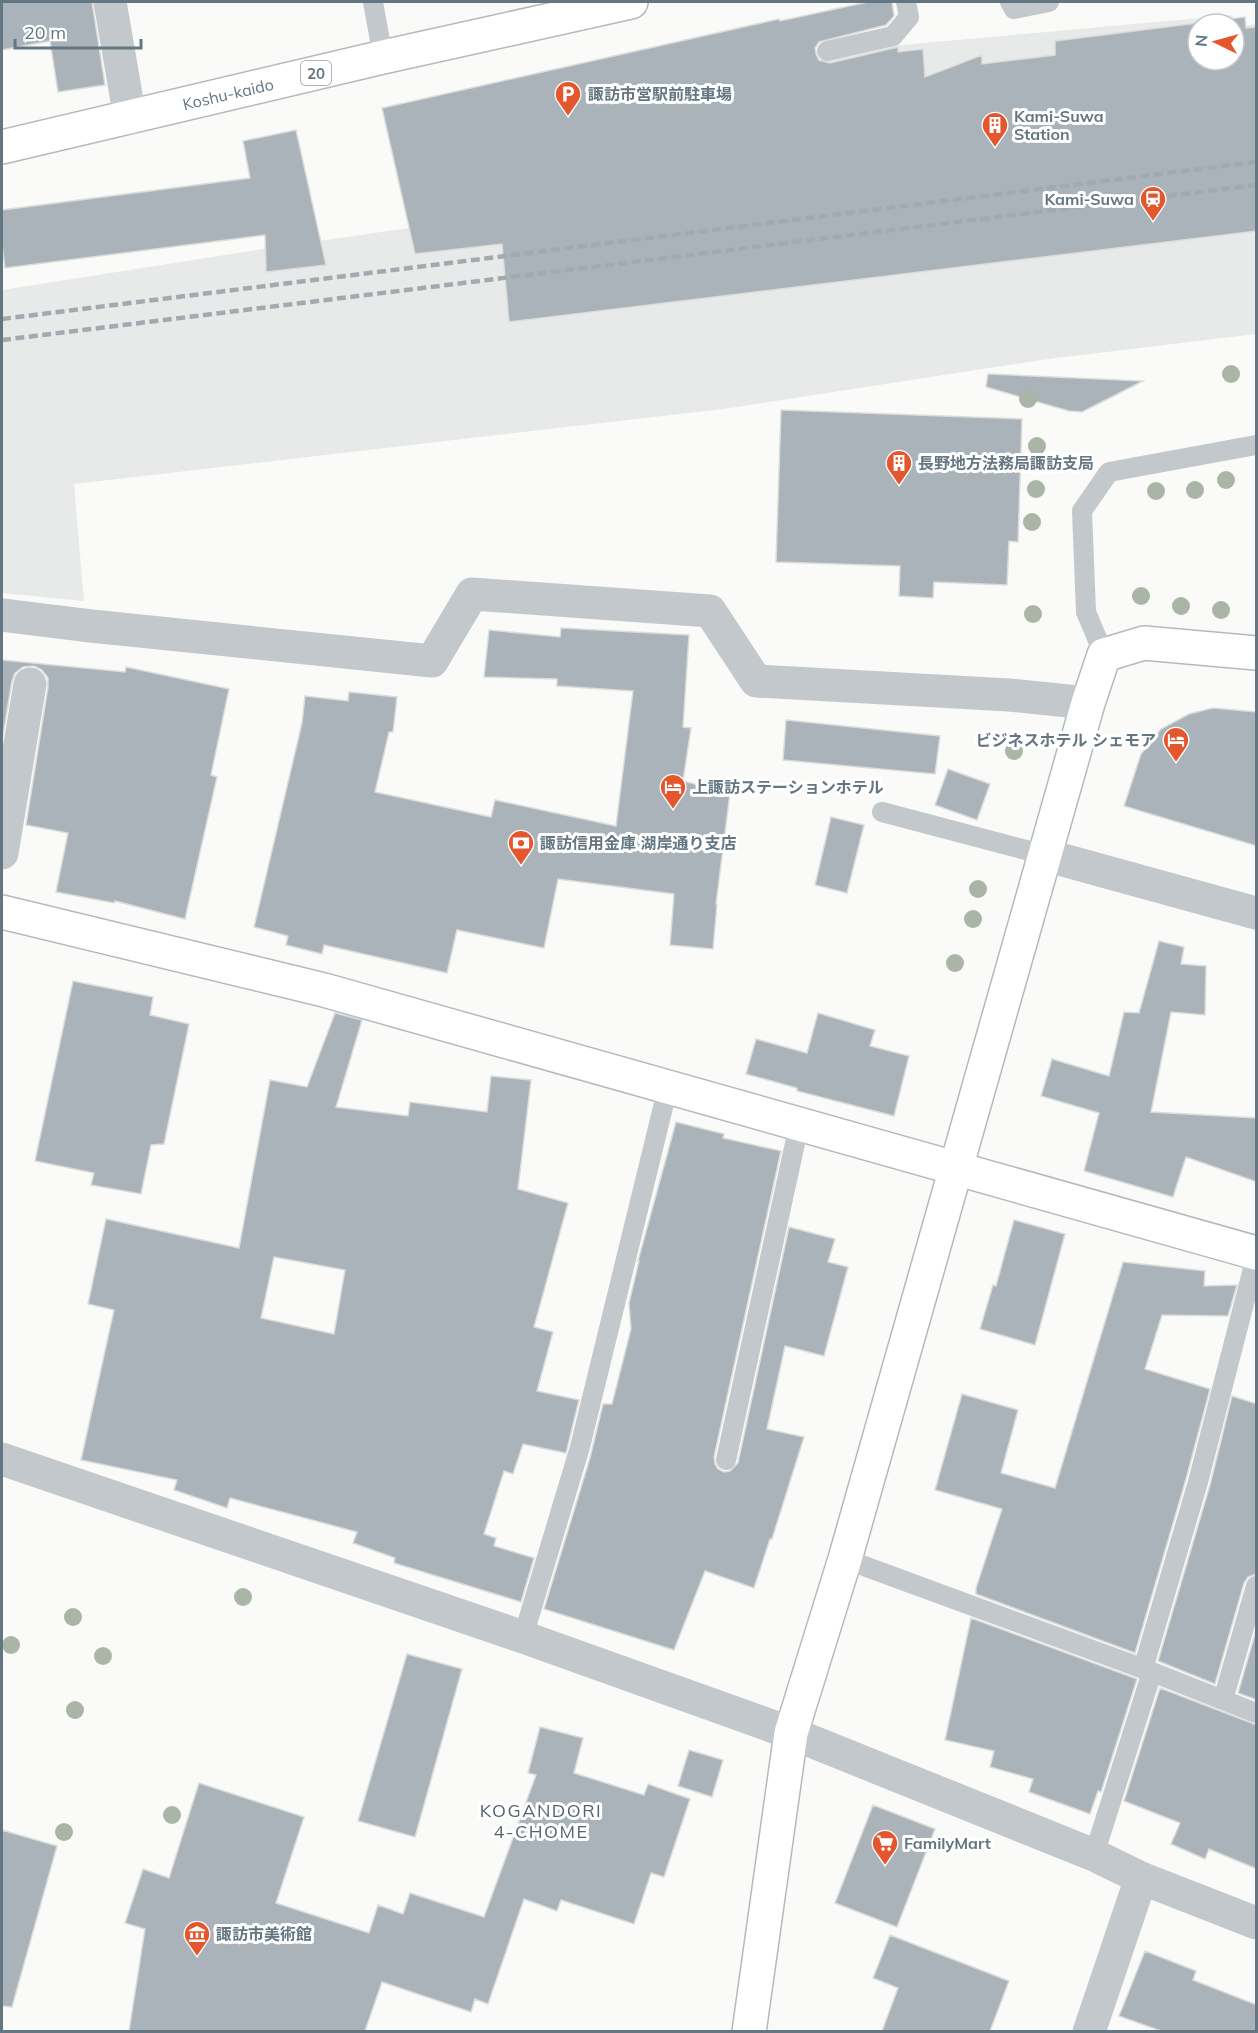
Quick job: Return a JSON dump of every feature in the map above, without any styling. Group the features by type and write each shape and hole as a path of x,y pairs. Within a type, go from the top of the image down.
{"main road":[{"name":"Koshu-kaido","path":"2,147 383,57 532,12 631,2"},
{"path":"748,2031 791,1733 845,1559 1088,703 1104,655 1144,643 1257,653"},
{"path":"2,912 324,990 1257,1255"}],"street":[{"path":"110,2 130,118"},
{"path":"2,615 432,660 472,594 710,611 756,681 1009,695 1088,703"},
{"path":"2,853 30,684"},
{"path":"1045,855 1257,913"},
{"path":"2,1459 523,1637 791,1733 1094,1855 1141,1878 1257,1923"},
{"path":"1089,2031 1141,1878"}],"lane":[{"path":"374,2 383,57"},
{"path":"827,51 893,36 909,17 906,2"},
{"path":"1010,2 1014,9 1049,2"},
{"path":"1104,655 1086,612 1082,511 1108,472 1257,445"},
{"path":"882,812 1045,855"},
{"path":"523,1637 580,1447 668,1087"},
{"path":"726,1460 799,1125"},
{"path":"1094,1855 1148,1671 1257,1255"},
{"path":"845,1559 1257,1713"},
{"path":"1223,1700 1257,1586"}],"shaded area":[{"path":"1186,19 1186,72 1246,72 1246,25 1256,24 1256,334 1048,359 723,409 74,484 84,601 2,593 2,290 703,185 817,62 880,47"}],"building":[{"path":"2,2 92,2 105,85 58,92 50,41 2,50"},
{"path":"868,2 892,2 894,16 886,25 819,42 815,48 816,54 819,60 830,63 898,47 898,52 923,49 925,77 982,55 982,64 1055,55 1055,41 1186,24 1186,72 1246,72 1246,28 1257,27 1257,231 509,322 502,244 415,254 382,108 779,19 780,21"},
{"path":"296,130 326,265 266,272 265,235 5,268 2,210 250,178 243,141"},
{"path":"988,374 1143,381 1082,412 1069,411 986,387"},
{"name":"長野地方法務局諏訪支局","path":"781,410 1022,419 1018,542 1009,541 1007,585 934,582 933,598 899,596 900,566 776,562"},
{"path":"561,628 689,635 683,727 691,728 683,781 730,793 716,904 713,949 670,945 674,894 558,879 544,948 457,930 447,973 324,945 322,954 286,945 288,936 254,927 302,723 305,696 348,701 349,692 397,697 393,732 389,732 375,792 491,817 495,800 616,826 633,691 557,686 557,679 484,677 489,630 560,637"},
{"path":"2,660 125,672 126,667 229,689 211,775 217,777 185,919 115,901 114,903 56,892 68,833 26,825 48,678 42,670 34,666 23,667 15,673 2,741"},
{"path":"1213,708 1257,712 1257,846 1124,806 1141,754 1161,729 1189,714"},
{"path":"786,720 940,736 935,774 783,760"},
{"path":"948,769 990,784 977,820 935,805"},
{"path":"831,817 864,825 847,893 815,885"},
{"path":"1159,941 1184,947 1181,964 1206,966 1205,1015 1171,1012 1151,1112 1257,1118 1257,1182 1186,1157 1173,1197 1084,1171 1099,1113 1041,1096 1052,1059 1109,1076 1124,1012 1139,1013"},
{"path":"73,981 153,997 150,1015 189,1024 164,1144 151,1145 141,1194 91,1185 94,1173 35,1161"},
{"path":"335,1013 362,1020 336,1107 408,1116 410,1102 487,1112 491,1076 531,1080 518,1189 568,1203 534,1327 553,1332 537,1391 579,1400 566,1453 523,1444 513,1474 504,1471 484,1534 496,1538 494,1546 534,1558 521,1602 394,1563 395,1558 353,1543 357,1532 230,1498 227,1508 174,1490 177,1480 81,1460 114,1310 88,1304 106,1219 239,1248 270,1080 307,1087","holes":["274,1257 345,1270 334,1334 261,1318"]},
{"path":"818,1013 875,1030 870,1046 909,1056 894,1116 797,1091 797,1088 746,1074 756,1039 807,1053"},
{"path":"676,1122 724,1134 723,1138 781,1151 714,1457 718,1469 724,1472 730,1471 738,1463 789,1227 835,1239 828,1262 848,1267 824,1356 785,1346 767,1429 804,1437 754,1588 705,1571 674,1650 544,1609 590,1458 603,1404 612,1404 631,1329 629,1303 638,1261"},
{"path":"1014,1220 1065,1234 1035,1345 980,1329 993,1285 996,1286"},
{"path":"1123,1262 1205,1271 1204,1286 1237,1285 1228,1316 1162,1315 1145,1369 1210,1389 1135,1653 976,1594 1002,1509 935,1490 962,1394 1018,1410 1001,1473 1055,1488"},
{"path":"1232,1396 1257,1404 1257,1574 1248,1577 1244,1583 1215,1684 1158,1661 1210,1485"},
{"path":"971,1618 1137,1679 1101,1792 1098,1791 1090,1814 1029,1792 1033,1779 990,1767 994,1751 945,1740"},
{"path":"1257,1627 1257,1700 1238,1693"},
{"path":"407,1654 462,1669 415,1837 358,1821"},
{"path":"1160,1688 1257,1725 1257,1869 1209,1849 1205,1859 1171,1844 1180,1823 1124,1801"},
{"path":"540,1727 583,1738 574,1773 644,1795 648,1784 690,1799 664,1877 651,1873 634,1924 561,1900 557,1911 524,1899 488,2004 475,1999 471,2012 382,1982 365,2031 129,2031 145,1929 125,1923 143,1869 169,1878 199,1783 304,1817 276,1903 369,1933 378,1905 403,1914 410,1893 484,1917 536,1775 528,1773"},
{"path":"689,1750 723,1760 712,1797 678,1786"},
{"name":"FamilyMart","path":"873,1805 935,1829 897,1927 835,1903"},
{"path":"2,1830 57,1846 12,2007 2,2006"},
{"path":"890,1935 1009,1981 990,2031 882,2031 898,1988 873,1978"},
{"path":"1145,1951 1196,1971 1193,1980 1257,2005 1257,2031 1161,2031 1119,2016"}],"railway":[{"path":"2,319 1256,162"},
{"path":"2,340 1256,185"}],"place":[{"name":"諏訪市営駅前駐車場","path":"568,117"},
{"name":"Kami-Suwa Station","path":"995,148"},
{"name":"Kami-Suwa","path":"1153,222"},
{"name":"長野地方法務局諏訪支局","path":"899,486"},
{"name":"ビジネスホテル シェモア","path":"1176,763"},
{"name":"上諏訪ステーションホテル","path":"673,810"},
{"name":"諏訪信用金庫 湖岸通り支店","path":"521,866"},
{"name":"FamilyMart","path":"885,1866"},
{"name":"諏訪市美術館","path":"197,1957"}],"district":[{"name":"KOGANDORI 4-CHOME","path":"541,1820"}]}
